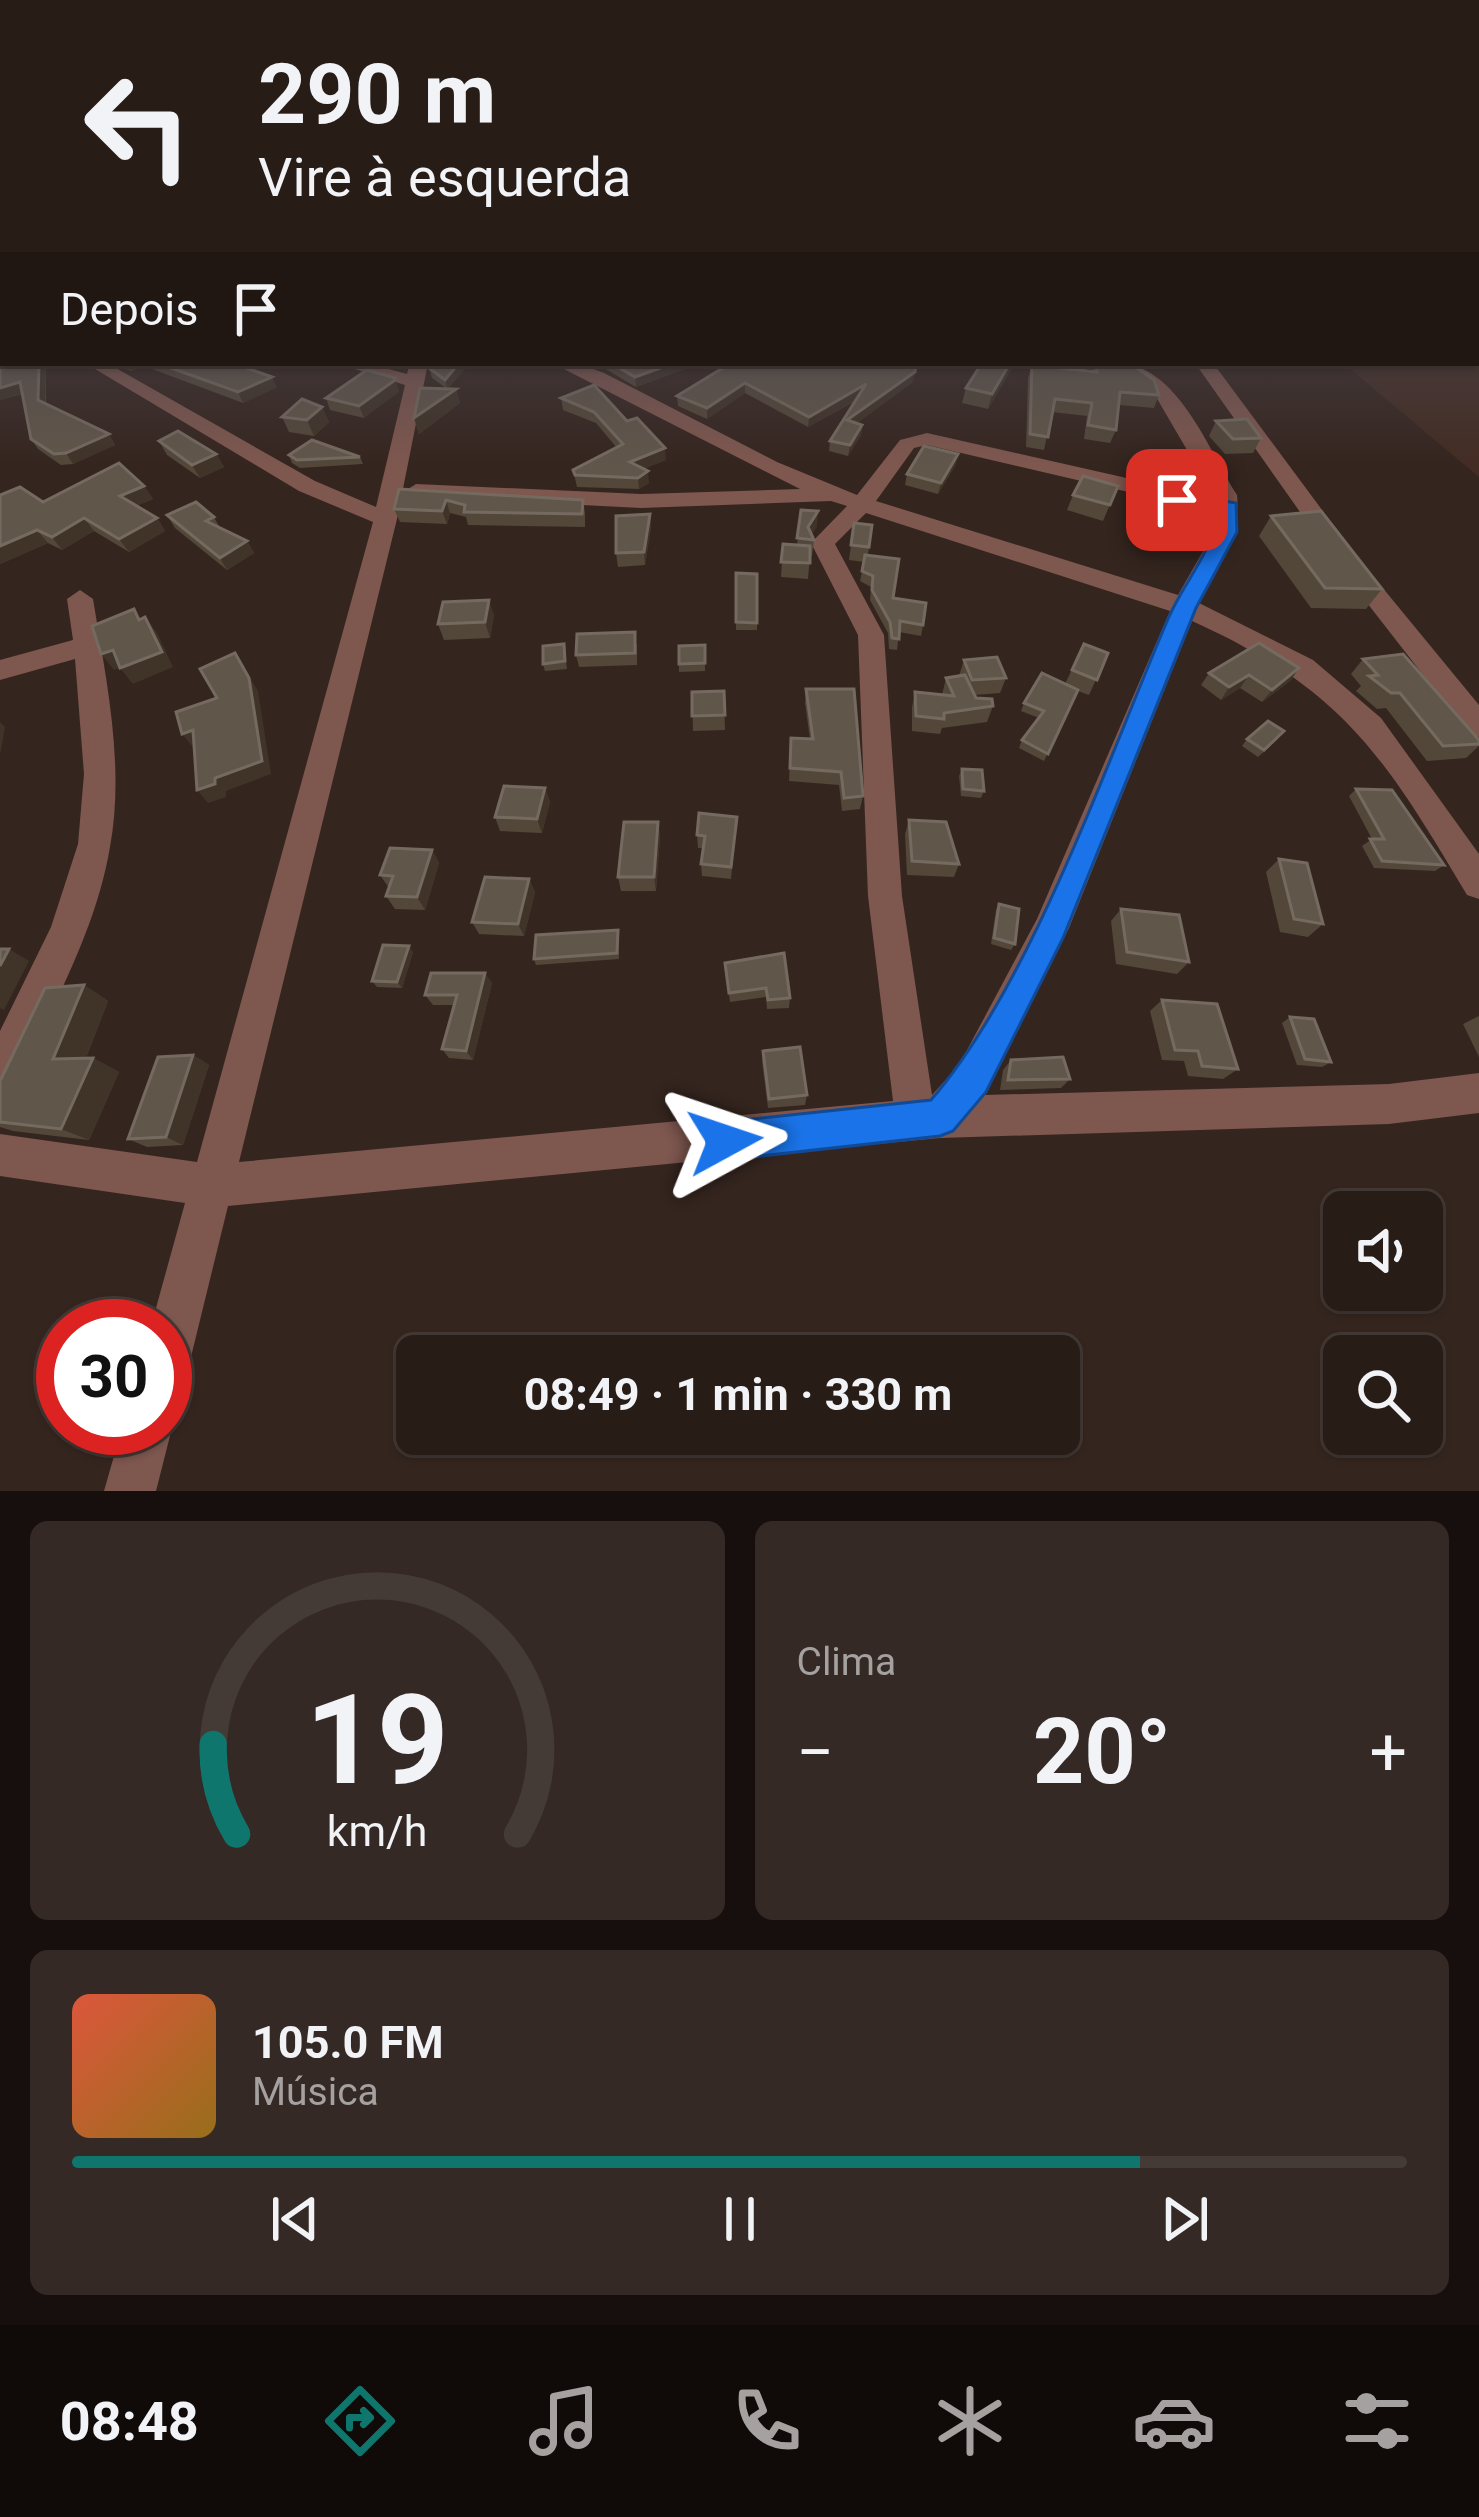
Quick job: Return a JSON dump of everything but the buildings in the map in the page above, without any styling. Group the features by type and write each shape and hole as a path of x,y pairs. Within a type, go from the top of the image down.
{"street":[{"path":"99,366 307,486 388,505 849,499"},
{"path":"183,1299 388,505 417,373 367,366"},
{"path":"568,366 650,399 849,499 1227,623 1350,704 1399,762 1479,884"},
{"path":"928,1120 973,1079 1051,928 1184,608 1226,532 1229,508 1159,386 1129,366"},
{"path":"1206,366 1345,558 1479,726"},
{"path":"928,1120 885,896 872,634 862,608 826,556 824,542 849,499 908,444 927,439 1229,508"},
{"path":"0,1072 56,962 88,874 96,831 97,726 80,598"},
{"path":"0,670 87,646"},
{"path":"0,1155 215,1186 928,1120 1389,1104 1479,1093"},
{"path":"130,1491 140,1455"}],"shaded area":[{"path":"1347,366 1479,366 1479,477"}],"route":[{"path":"725,1141 940,1118 973,1079 1051,928 1184,608 1226,532 1229,508 1177,500"}]}
